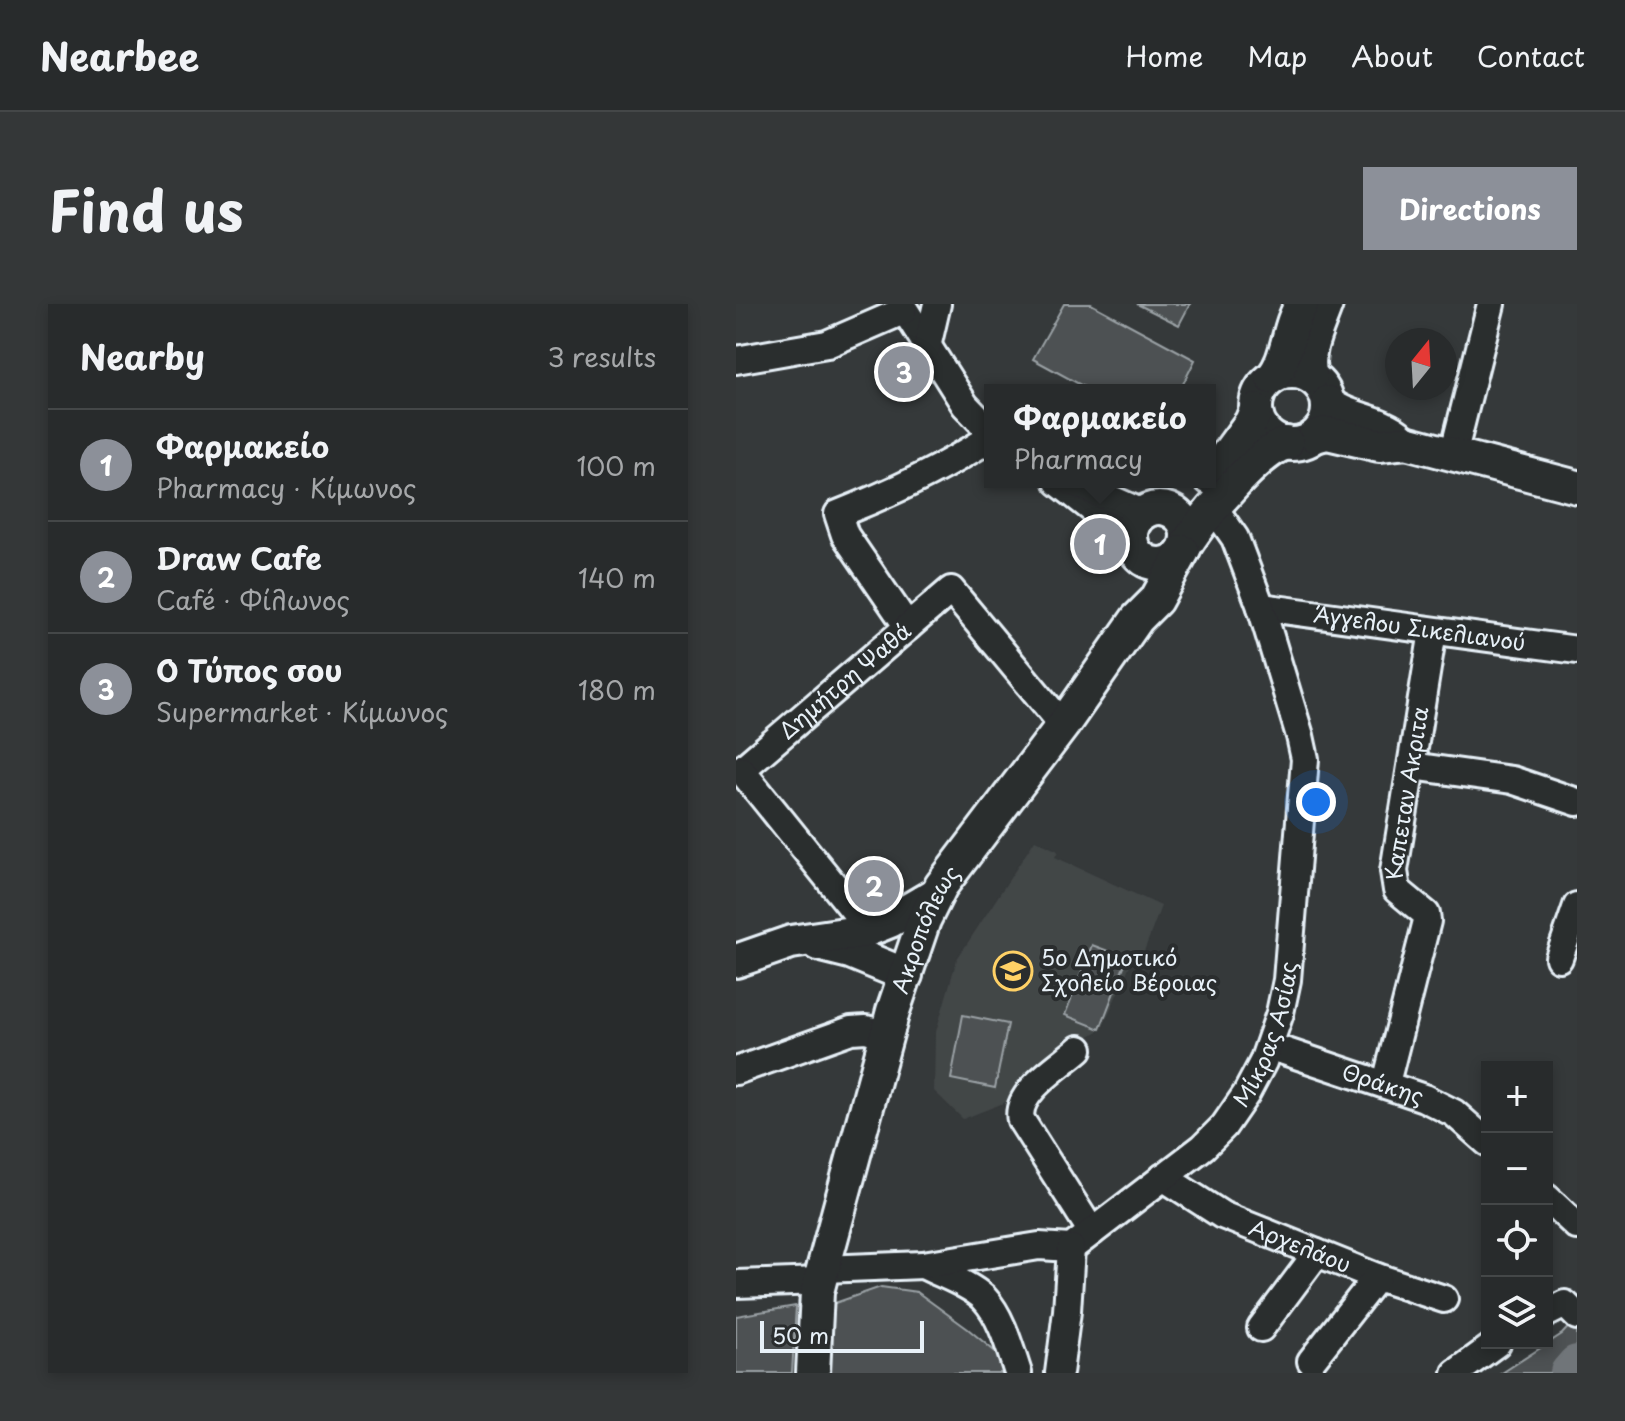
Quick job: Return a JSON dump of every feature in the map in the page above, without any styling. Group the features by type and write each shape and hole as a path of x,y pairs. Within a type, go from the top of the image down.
{"street":[{"path":"927,347 937,304"},
{"path":"1302,304 1295,315 1279,368 1260,392 1256,410 1266,432 1301,440 1327,433 1379,445 1406,442"},
{"path":"1301,440 1326,421 1320,390 1309,364 1310,348 1326,304"},
{"path":"1453,455 1491,304"},
{"path":"736,360 827,344 902,307 965,405 984,425"},
{"path":"1272,378 1291,372 1320,390 1337,410 1384,426 1406,442 1577,487"},
{"name":"Ακροπόλεως","path":"1216,479 1256,410"},
{"name":"Ακροπόλεως","path":"1216,485 1276,447 1301,440"},
{"path":"908,627 845,535 838,514 878,499 950,464 984,442"},
{"path":"1066,488 1124,534 1135,551 1151,563 1160,564 1177,558 1185,547 1185,525 1181,517 1165,508 1136,510 1086,488"},
{"name":"Ακροπόλεως","path":"1152,508 1175,503 1210,489"},
{"name":"Ακροπόλεως","path":"813,1373 820,1281 890,1023 899,963 936,894 1063,725 1137,619 1156,600 1185,547 1210,489"},
{"name":"Μίκρας Ασίας","path":"1081,1240 1203,1147 1224,1126 1256,1077 1280,1013 1287,980 1305,771 1300,736 1261,607 1235,538 1210,489"},
{"path":"1137,619 1141,583 1131,531 1134,522 1152,508"},
{"name":"Δημήτρη Ψαθά","path":"738,770 951,590 1063,725"},
{"name":"Άγγελου Σικελιανού","path":"1261,607 1577,650"},
{"name":"Καπεταν Ακριτα","path":"1386,1083 1427,921 1426,914 1403,896 1394,881 1394,871 1433,631"},
{"path":"1412,766 1512,780 1577,802"},
{"path":"738,770 857,914 865,931 887,938 899,963"},
{"path":"736,961 795,942 865,931 890,921 936,894"},
{"path":"1559,958 1577,906"},
{"path":"795,942 837,948 899,963"},
{"path":"736,1071 851,1030 890,1023"},
{"name":"Θράκης","path":"1269,1046 1386,1083 1442,1106 1481,1137"},
{"path":"1059,1373 1081,1240 1019,1112 1027,1093 1079,1049"},
{"name":"Αρχελάου","path":"1163,1177 1222,1215 1377,1277 1444,1299"},
{"path":"1553,1204 1577,1226"},
{"path":"736,1284 820,1281 1081,1240"},
{"path":"1261,1328 1317,1253"},
{"path":"923,1265 970,1288 984,1299 994,1312 1018,1373"},
{"path":"1311,1361 1377,1277"},
{"path":"1456,1373 1489,1349"}],"shaded area":[{"path":"1064,304 1091,304 1195,360 1183,384 1079,384 1033,359"},
{"path":"1137,304 1190,304 1179,325"},
{"path":"1035,840 1058,851 1055,857 1161,906 1143,954 1136,951 1102,1029 1066,1049 1006,1102 963,1119 934,1091 935,1035 957,959"},
{"path":"1092,945 1127,958 1100,1029 1065,1015"},
{"path":"963,1015 1008,1024 995,1088 951,1079"},
{"path":"881,1287 917,1292 999,1355 1008,1373 830,1373 832,1304"},
{"path":"796,1306 792,1373 736,1373 736,1316"},
{"path":"1577,1318 1577,1373 1502,1373 1539,1349 1553,1349 1553,1340"}],"waterway":[{"path":"1570,1373 1577,1365"}],"place":[{"name":"Ο Τύπος σου","path":"904,372"},
{"name":"Φαρμακείο","path":"1100,544"},
{"name":"Draw Cafe","path":"874,886"},
{"name":"5ο Δημοτικό Σχολείο Βέροιας","path":"1013,971"}]}
